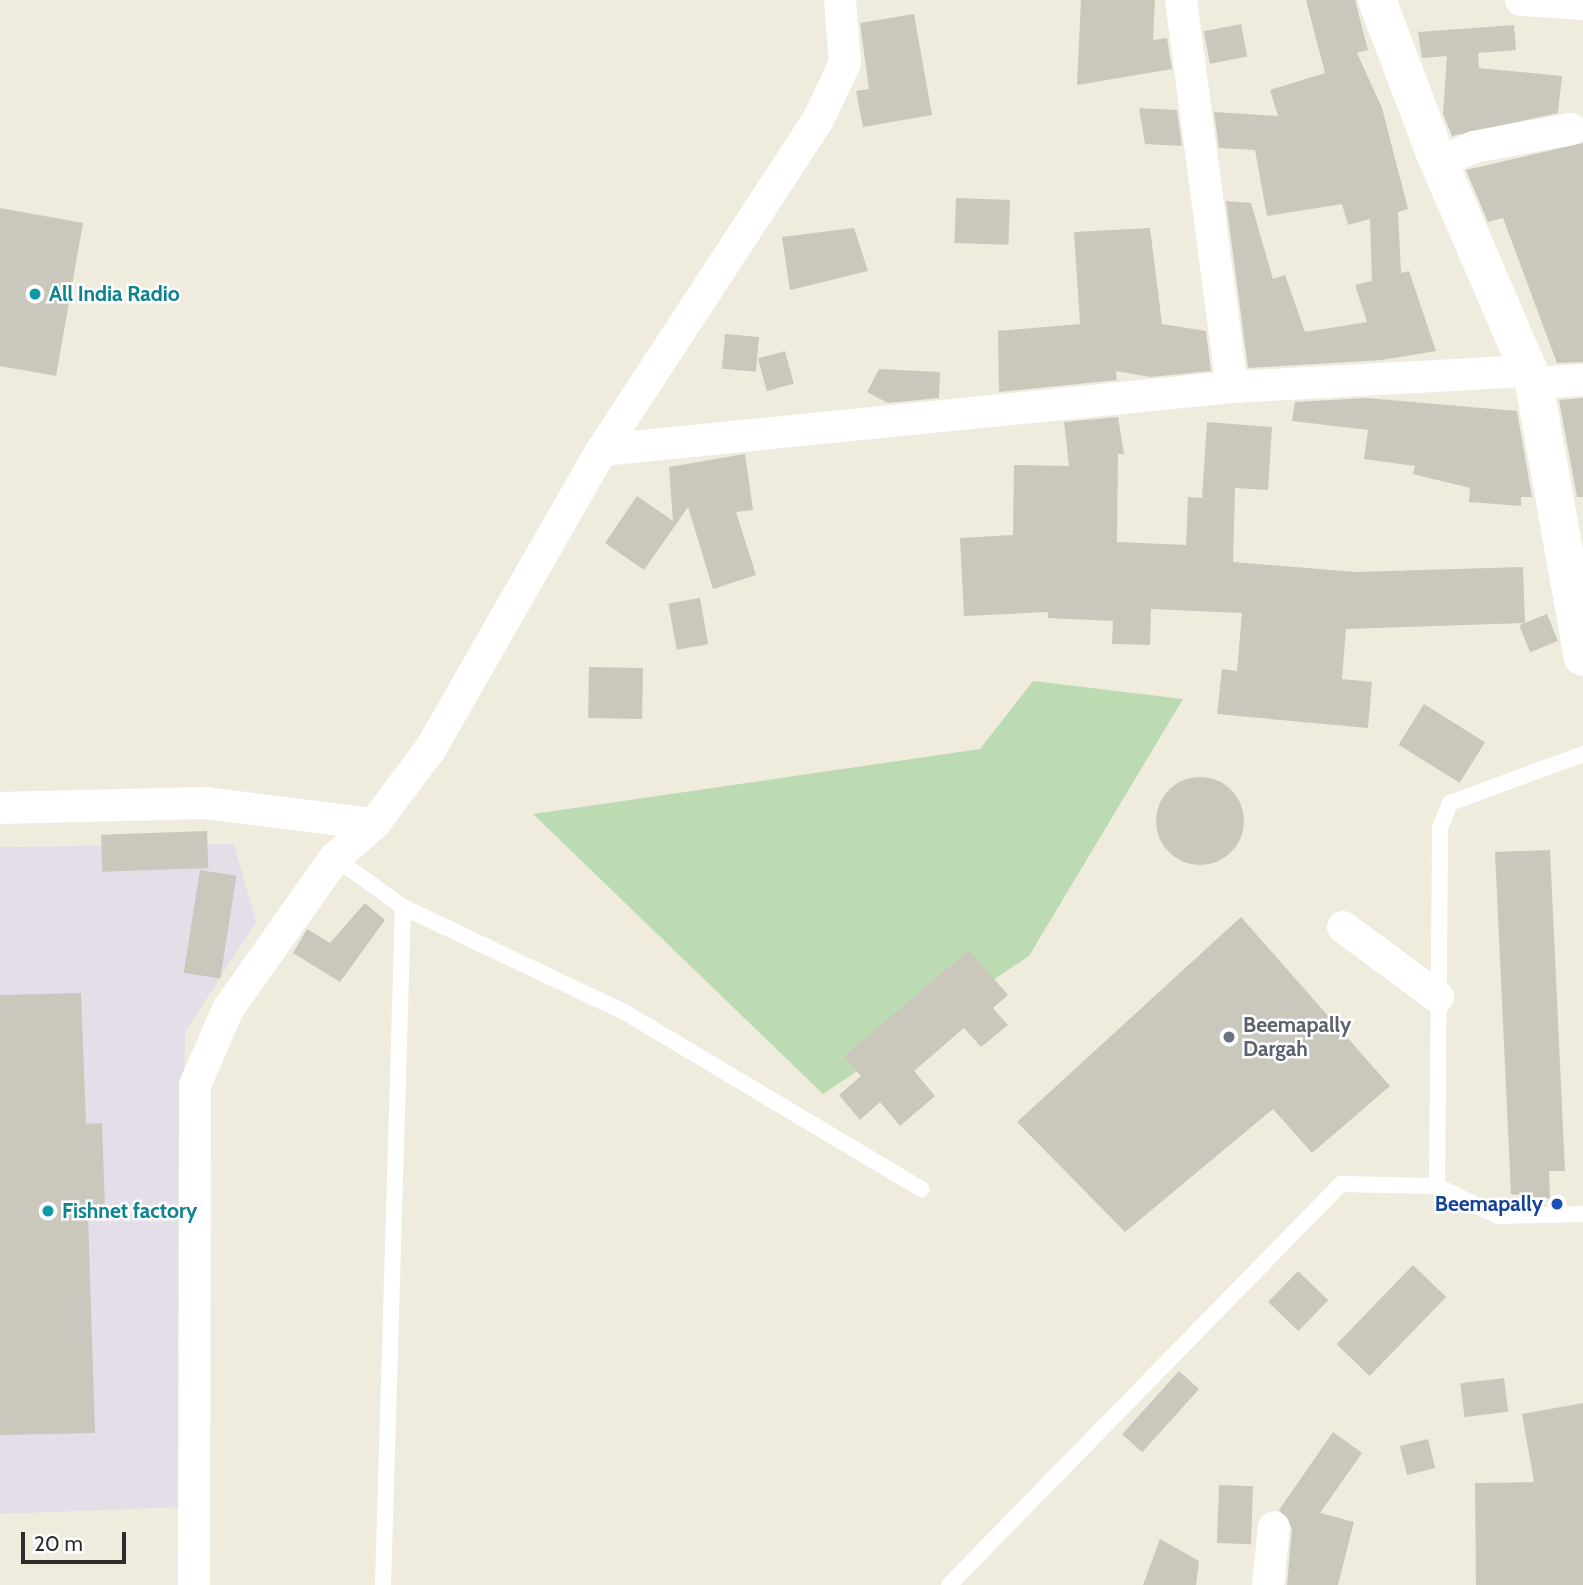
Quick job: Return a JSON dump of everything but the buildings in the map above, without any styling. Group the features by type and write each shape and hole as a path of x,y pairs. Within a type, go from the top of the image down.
{"main road":[{"path":"1377,0 1439,162 1531,377 1583,657"}],"street":[{"path":"194,1585 195,1085 228,1009 335,858 374,824 432,748 602,450 818,120 845,63 840,0"},
{"path":"1181,0 1232,387"},
{"path":"1521,0 1583,4"},
{"path":"1439,162 1474,147 1572,129"},
{"path":"602,450 1232,387 1531,377 1583,380"},
{"path":"0,807 205,803 374,824"},
{"path":"1343,927 1438,997"},
{"path":"1268,1585 1274,1527"}],"lane":[{"path":"1437,1186 1438,855 1450,803 1583,754"},
{"path":"335,858 402,907 626,1013 921,1189"},
{"path":"383,1585 402,907"},
{"path":"949,1585 1340,1184 1437,1186 1498,1216 1583,1214"}],"shaded area":[{"path":"234,844 256,922 185,1032 180,1507 0,1514 0,847"}],"green space":[{"path":"1033,681 1183,699 1029,956 823,1094 533,814 980,749"}],"place":[{"name":"All India Radio","path":"35,294"},
{"name":"Beemapally Dargah","path":"1229,1037"},
{"name":"Beemapally","path":"1557,1204"},
{"name":"Fishnet factory","path":"48,1211"}]}
